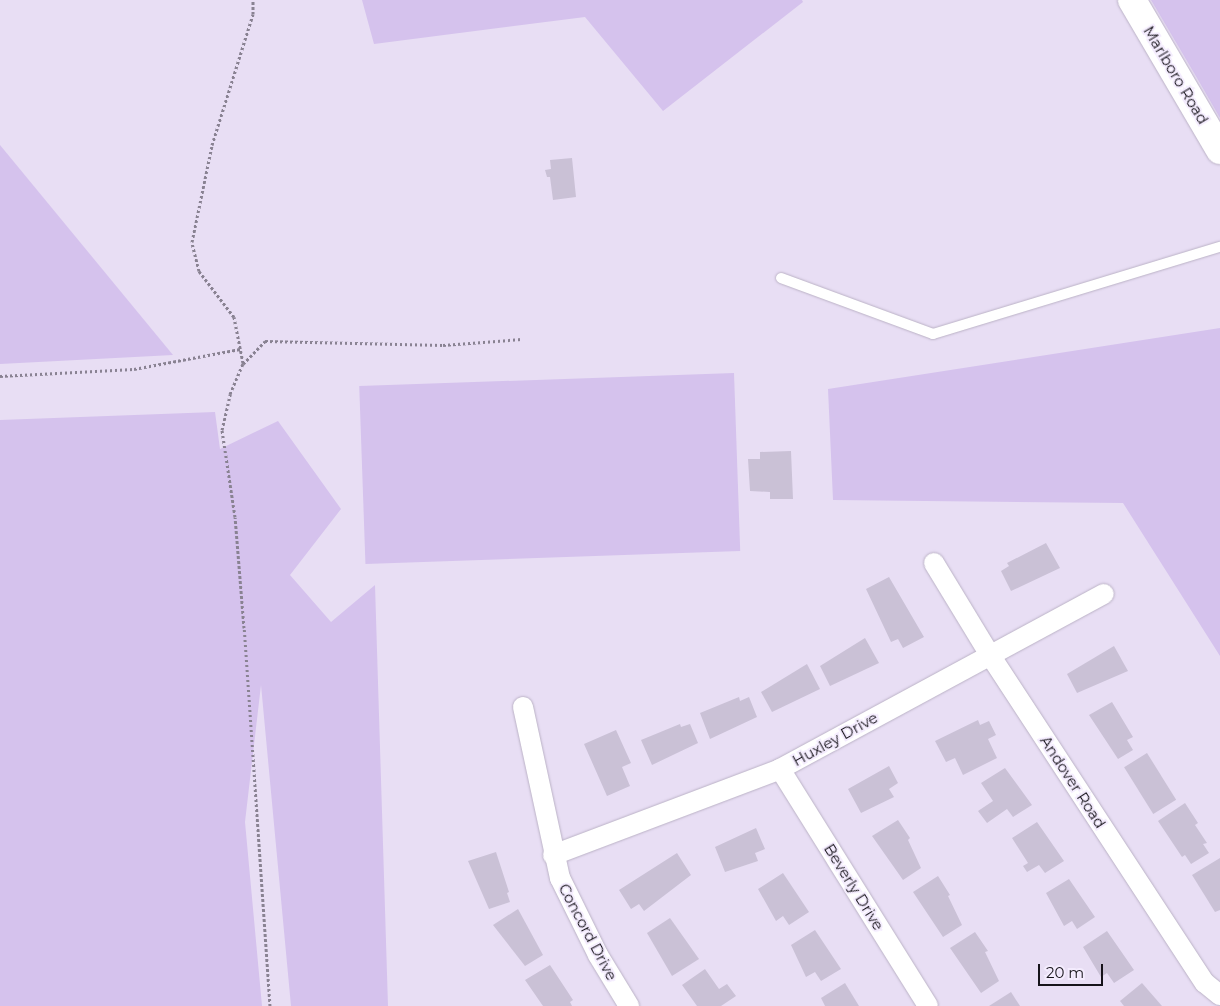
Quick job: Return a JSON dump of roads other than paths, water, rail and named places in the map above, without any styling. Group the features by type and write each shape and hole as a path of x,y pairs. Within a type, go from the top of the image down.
{"street":[{"name":"Marlboro Road","path":"1132,0 1220,150"},
{"name":"Andover Road","path":"934,563 990,655 1205,983 1220,995"},
{"name":"Huxley Drive","path":"553,855 780,769 1104,594"},
{"name":"Concord Drive","path":"523,706 553,855 560,878 598,956 630,1006"},
{"name":"Beverly Drive","path":"780,769 928,1006"}],"lane":[{"path":"781,278 933,334 1220,247"}]}
